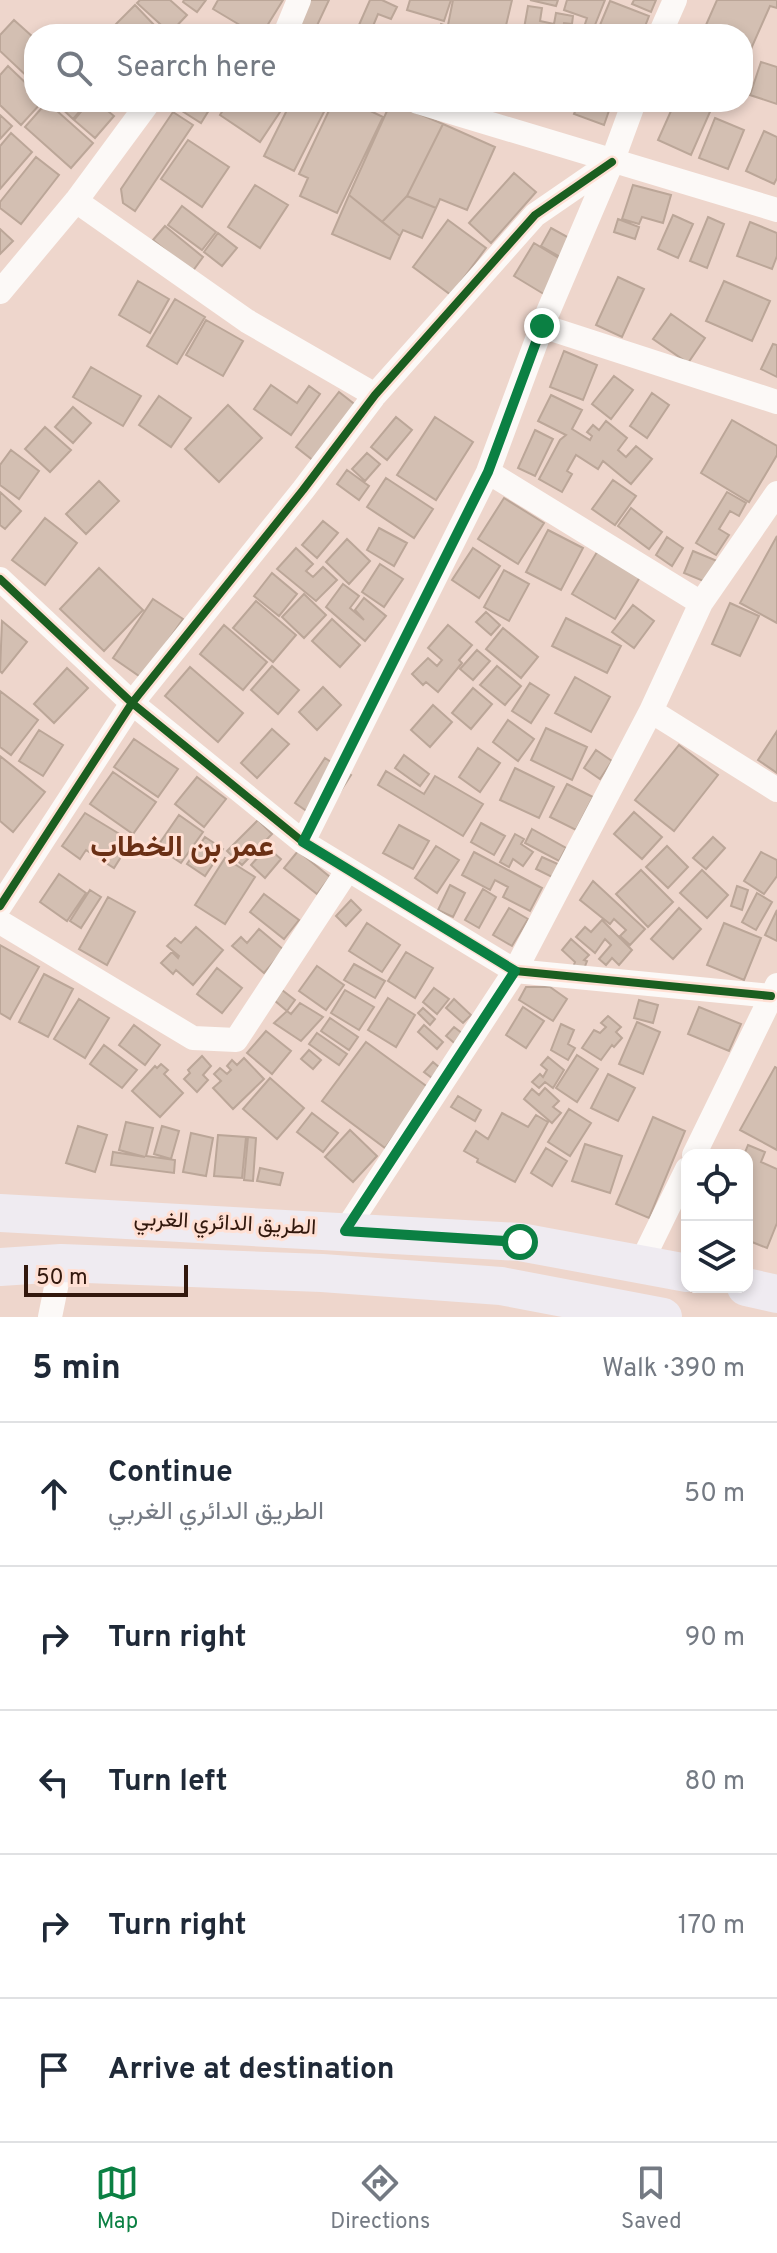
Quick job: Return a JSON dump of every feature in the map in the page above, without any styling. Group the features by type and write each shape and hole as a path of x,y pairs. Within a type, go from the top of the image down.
{"main road":[{"name":"الطريق الدائري الغربي","path":"0,1213 520,1242 681,1272"},
{"path":"322,1273 345,1231"},
{"name":"الطريق الدائري الغربي","path":"0,1267 61,1263 322,1273 501,1286 663,1317"},
{"path":"753,1289 777,1294"}],"street":[{"path":"289,24 299,0"},
{"path":"664,24 675,0"},
{"path":"0,292 76,201 142,112"},
{"path":"450,112 777,210"},
{"path":"303,842 488,472 542,326 630,112"},
{"path":"0,906 132,703 375,395 535,215 612,162"},
{"path":"76,201 247,321 375,395"},
{"path":"542,326 777,402"},
{"path":"488,472 701,603"},
{"path":"345,1231 515,971 651,711 701,603 777,493"},
{"path":"2,587 132,703 303,842 515,971 774,991 697,1149"},
{"path":"651,711 777,790"},
{"path":"0,922 193,1038 236,1040 347,871"},
{"path":"641,1263 681,1181"},
{"path":"50,1317 61,1263"}],"building":[{"path":"140,0 170,0 187,15 178,24 160,24 137,3"},
{"path":"184,0 206,0 197,12"},
{"path":"218,0 283,0 268,24 238,24 213,9"},
{"path":"305,0 329,0 318,24 297,24"},
{"path":"370,0 382,0 397,7 391,19 378,14 374,24 359,24"},
{"path":"410,0 451,0 444,21 407,10"},
{"path":"453,0 512,0 506,24 448,24"},
{"path":"530,0 558,0 556,6"},
{"path":"567,0 605,0 595,24 585,24 587,18 564,10"},
{"path":"634,0 656,0 651,12 632,4"},
{"path":"717,0 777,0 777,8 770,6 753,44 753,24 706,24"},
{"path":"610,1 649,16 646,24 600,24"},
{"path":"135,5 153,24 116,24"},
{"path":"528,6 542,8 540,21 554,24 525,24"},
{"path":"556,13 573,16 572,24 554,24"},
{"path":"14,20 24,29 24,74 0,51 0,35"},
{"path":"761,62 777,67 777,104 753,96"},
{"path":"8,66 24,81 24,112 33,112 21,125 0,105 0,75"},
{"path":"38,112 58,112 93,143 71,168 25,127"},
{"path":"66,112 79,112 73,119"},
{"path":"81,112 109,112 114,116 95,138 74,120"},
{"path":"173,112 193,125 135,211 123,203 121,189"},
{"path":"184,112 208,112 201,123"},
{"path":"222,112 280,112 260,142 220,115"},
{"path":"286,112 324,112 294,171 264,156"},
{"path":"328,112 373,112 383,117 337,213 300,196 308,178 299,174"},
{"path":"386,112 415,112 443,124 407,196 382,222 349,195"},
{"path":"575,112 609,112 604,125"},
{"path":"671,112 710,112 691,155 658,140"},
{"path":"0,115 12,126 0,139"},
{"path":"715,118 744,130 728,169 699,158"},
{"path":"443,124 495,147 467,210 440,199 436,208 407,196"},
{"path":"764,131 777,137 777,178 774,184 746,171"},
{"path":"11,133 32,152 0,189 0,146"},
{"path":"188,140 229,167 202,207 161,179"},
{"path":"36,157 59,175 21,224 0,208 0,202"},
{"path":"514,173 536,192 491,243 469,223"},
{"path":"255,185 288,205 260,248 228,227"},
{"path":"633,185 671,195 663,223 642,217 639,224 622,219"},
{"path":"349,195 400,236 390,259 332,234"},
{"path":"407,196 436,208 422,238 403,230 400,236 382,222"},
{"path":"182,206 216,232 202,250 168,225"},
{"path":"673,215 693,224 678,258 658,249"},
{"path":"708,217 724,224 707,268 690,261"},
{"path":"618,219 639,227 635,239 614,232"},
{"path":"448,220 486,248 451,295 413,267"},
{"path":"750,222 777,233 777,256 772,269 737,256"},
{"path":"165,226 203,257 192,272 153,240"},
{"path":"551,228 573,240 562,258 541,246"},
{"path":"0,229 13,241 0,254"},
{"path":"218,233 237,248 222,266 204,252"},
{"path":"534,243 567,263 547,296 514,276"},
{"path":"618,277 644,289 622,337 596,325"},
{"path":"138,281 169,299 150,333 119,315"},
{"path":"724,281 770,301 752,341 706,321"},
{"path":"175,299 205,317 177,364 147,346"},
{"path":"671,314 705,338 688,363 653,339"},
{"path":"206,320 243,341 223,376 186,355"},
{"path":"773,344 777,345 777,377 761,369"},
{"path":"564,351 597,365 583,400 550,387"},
{"path":"91,367 141,396 123,426 73,397"},
{"path":"614,376 633,390 611,419 592,404"},
{"path":"271,385 297,403 309,386 320,394 291,435 254,409"},
{"path":"339,392 362,410 319,465 296,447"},
{"path":"652,393 669,405 647,438 630,426"},
{"path":"551,395 582,410 572,429 590,440 592,436 587,432 593,425 599,430 606,421 627,438 618,450 626,457 636,446 652,459 631,484 603,461 598,469 576,455 567,471 572,474 562,492 539,479 560,440 566,435 538,421"},
{"path":"159,396 191,418 171,447 139,425"},
{"path":"228,405 262,438 219,482 185,449"},
{"path":"73,407 91,423 73,443 55,427"},
{"path":"396,417 412,430 387,460 371,447"},
{"path":"435,417 473,442 436,500 397,475"},
{"path":"732,420 777,446 777,455 749,502 701,473"},
{"path":"45,427 71,450 50,472 25,449"},
{"path":"535,430 553,439 535,476 518,468"},
{"path":"11,450 39,471 19,499 0,485 0,465"},
{"path":"367,453 380,464 365,481 352,469"},
{"path":"347,470 369,486 359,500 337,484"},
{"path":"386,478 433,509 414,538 367,507"},
{"path":"613,480 636,496 615,525 592,509"},
{"path":"99,481 119,501 86,534 66,514"},
{"path":"0,492 21,511 5,529 0,525"},
{"path":"727,492 746,503 739,516 730,511 719,529 729,535 716,555 696,543"},
{"path":"504,498 544,523 518,564 478,539"},
{"path":"631,508 662,532 649,549 618,526"},
{"path":"45,518 77,543 45,585 12,560"},
{"path":"323,521 338,533 317,558 302,545"},
{"path":"379,528 407,543 394,566 367,550"},
{"path":"548,530 583,548 561,590 526,572"},
{"path":"777,536 777,623 740,603"},
{"path":"667,537 683,548 672,566 656,555"},
{"path":"347,539 370,561 349,584 326,562"},
{"path":"296,548 313,564 306,571 313,577 323,567 337,580 316,601 277,569"},
{"path":"473,548 500,566 479,598 452,580"},
{"path":"693,551 722,563 713,585 684,573"},
{"path":"597,552 640,577 615,619 572,594"},
{"path":"380,564 403,579 384,607 362,592"},
{"path":"99,568 143,610 104,651 60,609"},
{"path":"504,570 529,584 509,621 484,607"},
{"path":"272,573 297,594 279,616 254,596"},
{"path":"343,584 359,596 350,608 364,620 355,610 364,598 386,616 365,641 326,607"},
{"path":"304,594 326,615 304,638 282,617"},
{"path":"153,599 183,619 142,678 113,658"},
{"path":"256,601 296,635 273,662 233,628"},
{"path":"730,603 759,616 740,656 712,644"},
{"path":"633,605 654,621 634,648 612,632"},
{"path":"486,612 500,625 491,635 476,622"},
{"path":"566,618 621,646 607,673 552,646"},
{"path":"332,619 360,645 340,667 312,641"},
{"path":"2,621 27,642 2,673 0,671"},
{"path":"224,625 267,662 243,690 200,654"},
{"path":"448,625 472,645 459,660 462,663 438,692 426,682 423,685 412,674 428,658 437,666 442,660 428,648"},
{"path":"503,628 538,657 521,678 486,649"},
{"path":"477,650 490,661 473,680 460,669"},
{"path":"272,666 299,690 278,714 251,690"},
{"path":"497,666 521,686 505,705 480,685"},
{"path":"190,667 243,713 218,742 165,696"},
{"path":"67,668 88,688 54,723 34,704"},
{"path":"575,677 610,697 591,732 555,713"},
{"path":"530,683 549,695 531,723 512,711"},
{"path":"323,687 341,705 317,730 299,712"},
{"path":"473,688 492,704 471,729 452,713"},
{"path":"0,691 38,720 11,755 0,747"},
{"path":"433,705 452,722 430,747 411,730"},
{"path":"508,720 534,739 518,761 493,742"},
{"path":"546,728 587,747 572,780 531,760"},
{"path":"272,729 289,744 257,778 241,763"},
{"path":"39,730 63,745 43,776 19,761"},
{"path":"777,731 777,773 758,760"},
{"path":"134,739 178,769 158,797 114,767"},
{"path":"679,745 718,775 674,831 635,800"},
{"path":"478,748 500,763 480,792 459,777"},
{"path":"596,750 612,761 600,779 584,768"},
{"path":"404,755 429,774 420,786 395,768"},
{"path":"0,756 45,792 13,832 0,821"},
{"path":"325,758 351,775 321,821 295,803"},
{"path":"515,768 554,787 539,818 500,800"},
{"path":"386,771 424,794 435,776 483,804 463,836 378,785"},
{"path":"113,772 156,802 133,834 90,804"},
{"path":"197,777 226,799 204,827 175,804"},
{"path":"567,784 593,797 576,830 550,817"},
{"path":"634,812 662,837 642,859 614,834"},
{"path":"85,813 131,841 114,868 86,850 80,859 62,846"},
{"path":"179,815 203,832 181,863 157,847"},
{"path":"258,820 272,834 242,865 227,851"},
{"path":"481,823 505,836 494,855 471,842"},
{"path":"399,825 429,841 413,869 383,853"},
{"path":"532,829 566,848 559,861 525,843"},
{"path":"515,834 524,839 521,844 533,852 523,866 513,859 509,867 500,862"},
{"path":"205,837 223,849 205,876 187,864"},
{"path":"713,837 725,848 706,869 693,858"},
{"path":"436,846 459,860 437,893 415,878"},
{"path":"667,846 688,867 668,888 646,867"},
{"path":"267,847 281,859 265,878 251,865"},
{"path":"298,851 330,877 317,894 284,868"},
{"path":"474,852 542,888 530,911 503,897 508,887 495,880 490,890 462,875"},
{"path":"761,852 777,860 777,876 764,894 744,881"},
{"path":"542,857 560,865 554,878 536,869"},
{"path":"225,858 255,877 225,924 195,905"},
{"path":"641,870 673,902 648,927 616,894"},
{"path":"702,870 728,895 707,918 680,893"},
{"path":"59,874 86,893 67,921 40,902"},
{"path":"593,881 645,929 630,945 620,936 626,930 614,919 610,924 580,900"},
{"path":"450,885 465,893 453,917 438,910"},
{"path":"737,886 748,890 742,910 731,906"},
{"path":"483,889 496,897 479,928 465,920"},
{"path":"90,890 101,897 81,928 70,921"},
{"path":"757,893 772,902 756,930 742,922"},
{"path":"264,894 299,920 284,939 250,912"},
{"path":"108,897 135,912 107,965 79,949"},
{"path":"351,900 361,910 346,926 336,916"},
{"path":"509,908 528,919 512,946 493,935"},
{"path":"679,908 701,929 673,959 651,939"},
{"path":"777,910 777,941 765,935"},
{"path":"602,920 632,950 619,965 612,958 606,965 599,959 611,945 605,939 595,953 576,937 585,927 591,932"},
{"path":"367,923 400,945 382,972 349,951"},
{"path":"724,923 761,938 744,980 707,965"},
{"path":"196,927 223,950 193,985 176,970 173,974 161,963 172,952 178,958 167,946 175,938 181,943"},
{"path":"259,929 284,950 264,973 232,946 241,937 247,943"},
{"path":"571,939 589,955 584,960 587,961 582,974 572,970 575,962 562,950"},
{"path":"0,945 39,967 10,1019 0,1013"},
{"path":"406,952 433,968 415,998 388,981"},
{"path":"354,964 385,981 375,998 344,980"},
{"path":"317,966 344,985 326,1010 299,991"},
{"path":"217,968 242,988 222,1013 197,994"},
{"path":"44,974 73,989 48,1037 19,1022"},
{"path":"526,987 550,987 567,999 553,1021 519,1000"},
{"path":"434,988 449,999 437,1014 423,1002"},
{"path":"282,990 295,1000 287,1011 274,1000"},
{"path":"345,990 374,1007 359,1030 331,1013"},
{"path":"388,998 415,1015 396,1047 368,1030"},
{"path":"79,999 109,1018 85,1058 54,1039"},
{"path":"454,999 471,1015 463,1023 446,1008"},
{"path":"639,1000 658,1005 653,1023 634,1018"},
{"path":"300,1003 323,1017 301,1041 274,1023 287,1011 291,1014"},
{"path":"523,1007 544,1021 526,1048 506,1035"},
{"path":"699,1007 741,1024 729,1051 688,1034"},
{"path":"423,1008 435,1019 430,1025 418,1013"},
{"path":"608,1016 621,1027 616,1032 622,1038 614,1047 612,1045 601,1060 582,1048 594,1030 600,1033 606,1027 601,1023"},
{"path":"330,1018 358,1037 349,1050 321,1031"},
{"path":"637,1022 660,1032 643,1074 619,1064"},
{"path":"561,1024 574,1030 568,1044 575,1048 568,1060 551,1050"},
{"path":"134,1025 160,1045 145,1065 119,1045"},
{"path":"424,1025 443,1042 437,1049 418,1032"},
{"path":"454,1027 467,1037 459,1047 446,1036"},
{"path":"266,1031 291,1051 272,1074 247,1053"},
{"path":"317,1033 347,1054 339,1065 309,1044"},
{"path":"366,1042 429,1088 385,1148 322,1101"},
{"path":"104,1045 137,1070 122,1088 90,1064"},
{"path":"309,1050 321,1060 313,1069 301,1059"},
{"path":"577,1055 598,1069 577,1102 556,1088"},
{"path":"202,1056 211,1066 203,1075 208,1080 197,1092 184,1079"},
{"path":"548,1057 564,1070 553,1088 545,1082 539,1088 532,1082 540,1074 543,1077 547,1070 541,1065"},
{"path":"244,1058 264,1079 233,1109 213,1088 221,1081 214,1074 220,1068 227,1074 231,1070 227,1066 232,1060 237,1065"},
{"path":"433,1062 440,1068 432,1078 424,1072"},
{"path":"161,1064 168,1070 164,1074 183,1093 160,1117 132,1091 155,1066 157,1068"},
{"path":"777,1068 777,1150 740,1130"},
{"path":"608,1074 635,1088 618,1121 591,1108"},
{"path":"270,1078 304,1108 277,1139 243,1109"},
{"path":"545,1088 559,1101 553,1107 561,1113 552,1123 524,1099 532,1089 539,1095"},
{"path":"458,1096 481,1110 475,1121 451,1107"},
{"path":"569,1109 591,1123 570,1156 548,1142"},
{"path":"312,1113 338,1133 323,1152 297,1132"},
{"path":"502,1113 528,1127 536,1115 548,1122 515,1182 477,1162 478,1159 464,1151 476,1131 488,1139"},
{"path":"653,1117 685,1131 649,1218 616,1204"},
{"path":"126,1122 153,1128 146,1156 175,1160 174,1173 111,1165 113,1152 145,1157 119,1150"},
{"path":"78,1126 107,1135 95,1172 66,1163"},
{"path":"162,1126 179,1131 171,1159 154,1154"},
{"path":"350,1130 377,1156 353,1182 325,1157"},
{"path":"191,1133 213,1138 206,1176 183,1172"},
{"path":"218,1135 246,1137 242,1178 214,1176"},
{"path":"248,1137 256,1138 253,1181 244,1180"},
{"path":"585,1144 622,1156 610,1193 572,1181"},
{"path":"748,1145 765,1152 761,1162 777,1169 777,1223 767,1248 753,1242 753,1149 746,1149"},
{"path":"546,1148 567,1161 552,1186 531,1173"},
{"path":"260,1168 283,1173 280,1185 257,1181"}],"cycle path":[{"path":"0,906 132,703 375,395 535,215 612,162"},
{"path":"0,579 132,703 303,842 515,971 771,996"}],"district":[{"name":"عمر بن الخطاب","path":"182,848"}],"route":[{"path":"520,1242 345,1231 515,971 303,842 488,472 542,326"}]}
